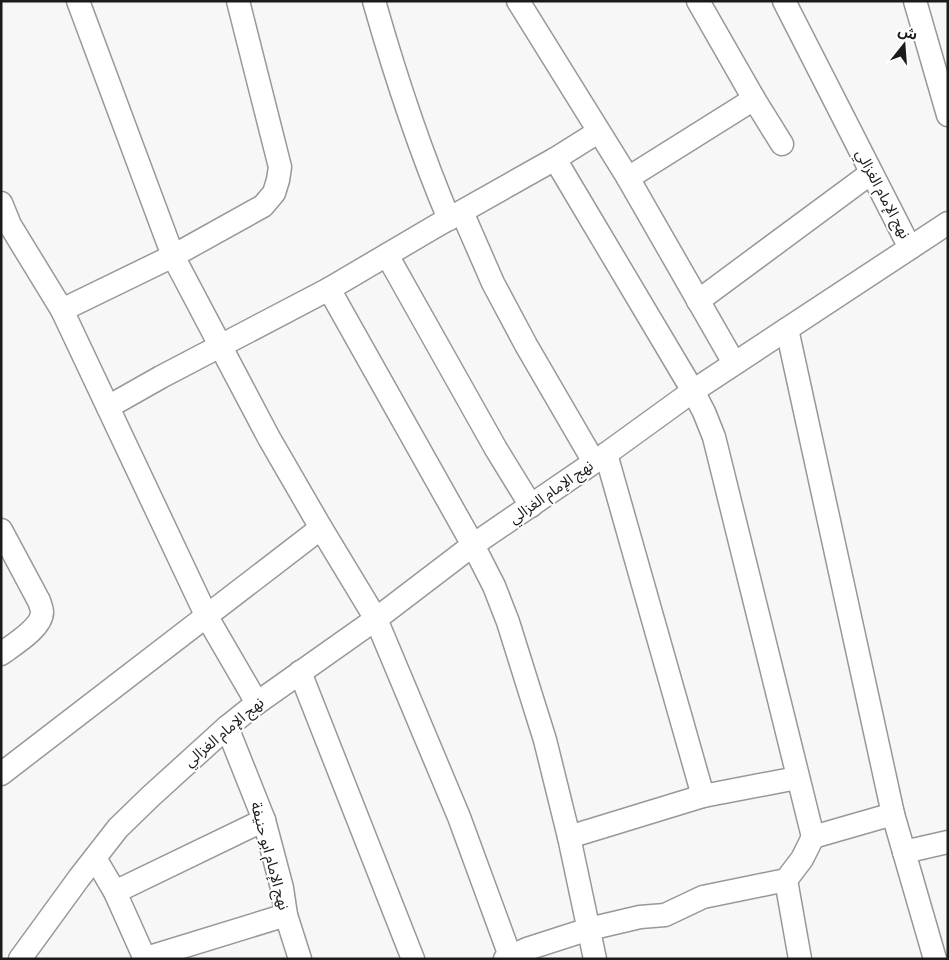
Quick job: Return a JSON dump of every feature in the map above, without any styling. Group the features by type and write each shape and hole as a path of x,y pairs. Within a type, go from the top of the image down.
{"street":[{"path":"78,1 173,256 268,438 376,618 459,817 507,957 589,929 640,917 665,915 703,897 786,880 802,859 812,837 714,437 693,391 555,159"},
{"path":"62,310 173,256 263,206 274,193 280,167 238,1"},
{"path":"374,1 396,80 425,160 526,346 600,458 703,796"},
{"path":"518,1 628,178 734,363"},
{"path":"698,1 782,144"},
{"name":"نهج الإمام الغزالي","path":"20,959 118,828 226,727 473,545 532,506 734,363 910,248 784,1"},
{"path":"915,1 948,115"},
{"path":"628,178 754,99"},
{"path":"108,407 161,377 329,289 555,159 598,132"},
{"path":"698,301 871,172"},
{"path":"1,204 10,225 62,310 207,617 257,703"},
{"path":"910,248 948,223"},
{"path":"387,255 496,448 532,506"},
{"path":"329,289 473,545 494,586 508,622 547,748 569,837 595,959"},
{"path":"787,329 893,814 935,959"},
{"path":"1,774 322,528"},
{"path":"1,530 39,601 42,614 32,631 1,654"},
{"path":"300,672 413,959"},
{"name":"نهج الإمام ابو حنيفة","path":"226,727 264,820 282,888 286,915 300,959"},
{"path":"569,837 703,796 797,778"},
{"path":"812,837 893,814"},
{"path":"116,892 264,820"},
{"path":"904,852 948,842"},
{"path":"95,858 116,892 144,959 286,915"},
{"path":"786,880 800,959"}]}
